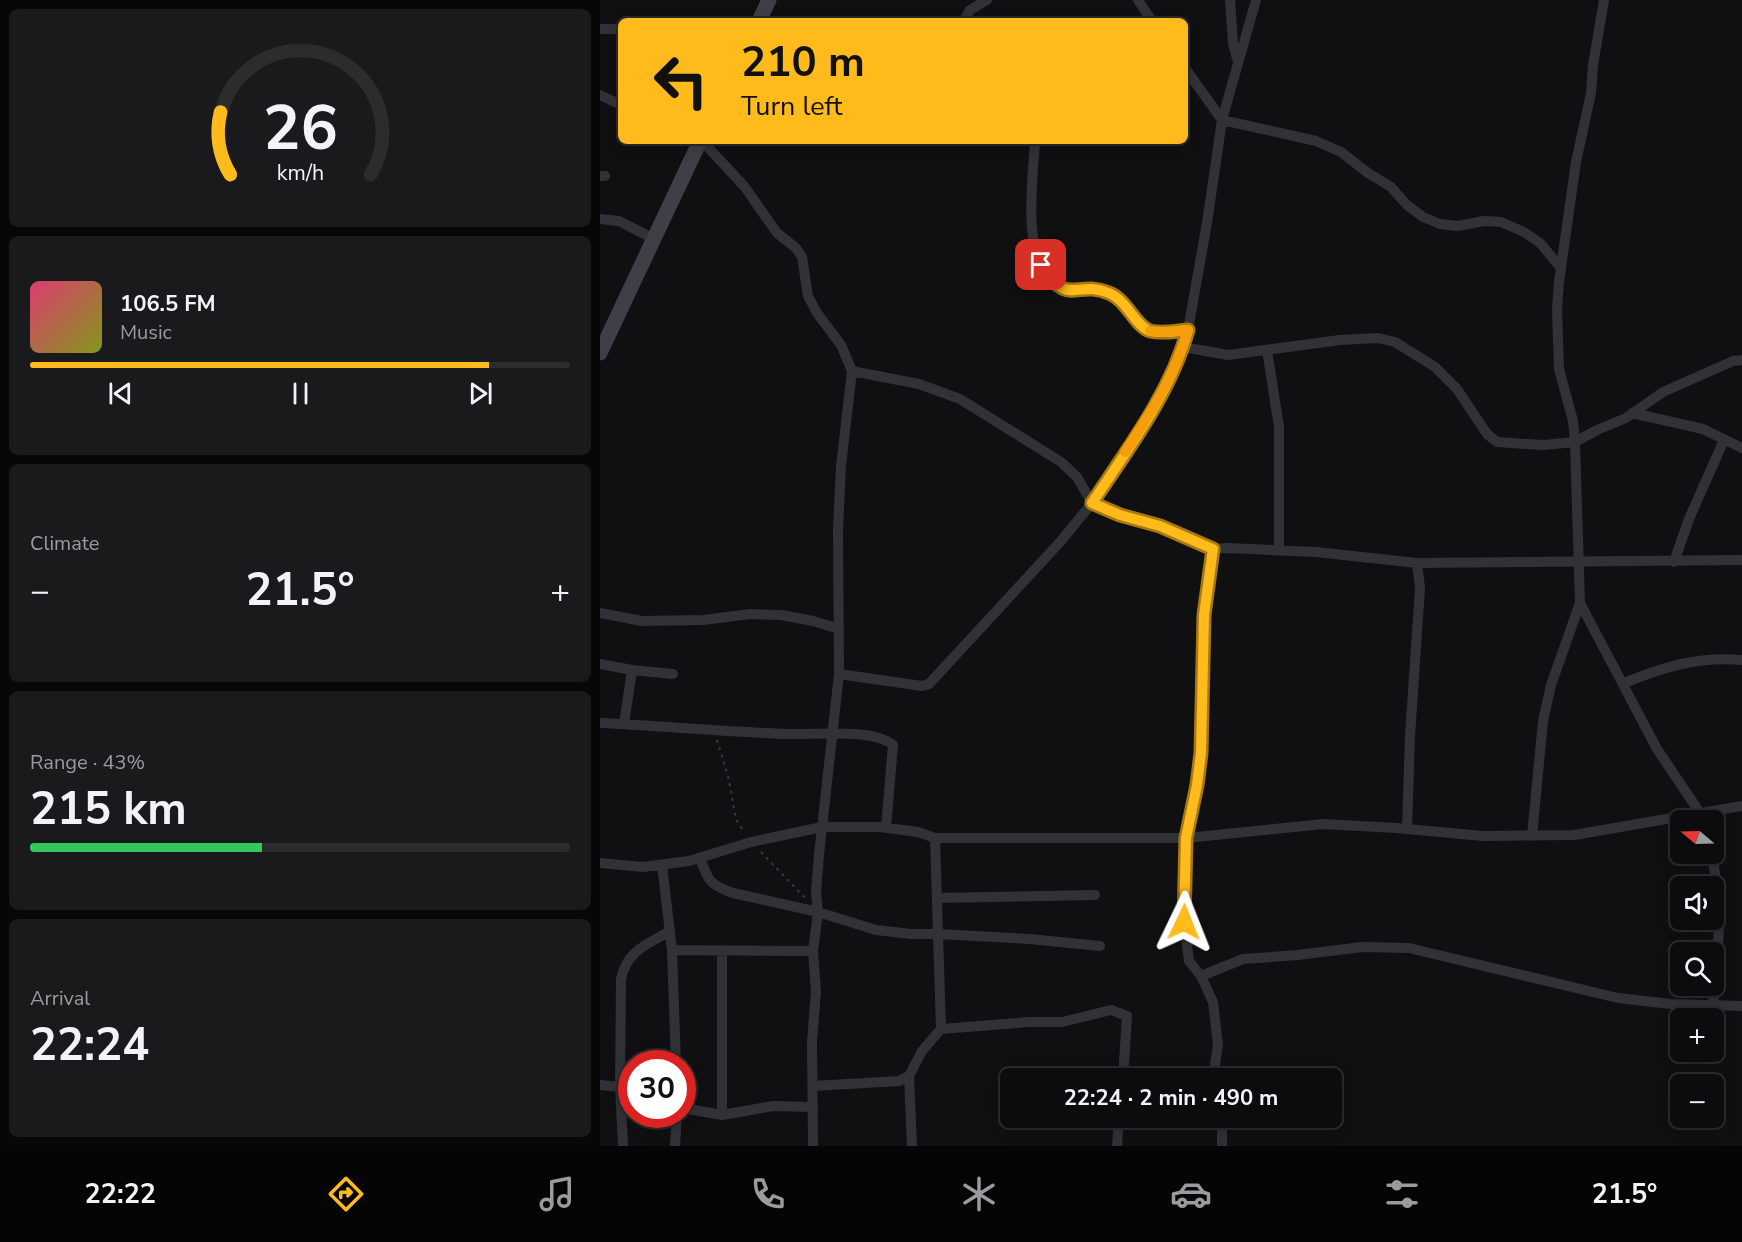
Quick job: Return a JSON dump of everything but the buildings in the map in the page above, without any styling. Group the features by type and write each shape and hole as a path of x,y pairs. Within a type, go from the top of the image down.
{"street":[{"path":"760,18 769,0"},
{"path":"966,18 970,10 987,0"},
{"path":"1138,0 1150,18"},
{"path":"1230,0 1233,43 1237,59"},
{"path":"839,674 922,686 929,684 1061,542 1092,503 1145,422 1170,378 1188,330 1207,223 1221,120 1256,0"},
{"path":"1532,836 1543,721 1551,685 1580,603 1575,442 1573,421 1559,369 1557,309 1576,162 1591,93 1593,65 1604,0"},
{"path":"600,29 618,29"},
{"path":"1188,72 1221,120 1316,141 1341,152 1391,187 1407,205 1423,217 1440,224 1458,226 1484,221 1501,222 1524,232 1540,243 1561,268"},
{"path":"600,95 618,104"},
{"path":"600,353 697,144"},
{"path":"698,144 744,186 777,233 796,248 802,258 808,296 817,313 841,345 852,371 841,466 838,530 839,674 822,827 816,892 818,912 813,951 816,991 812,1042 813,1146"},
{"path":"1035,144 1031,232 1041,265 1049,278 1058,287 1070,291 1090,290 1109,293 1123,302 1149,331 1188,330"},
{"path":"600,219 619,221 654,239"},
{"path":"1183,347 1228,355 1340,340 1378,338 1395,342 1435,367 1456,389 1486,434 1497,442 1542,445 1575,442 1632,413 1663,392 1733,361 1742,360"},
{"path":"1267,350 1279,427 1279,550"},
{"path":"852,371 919,384 960,399 1061,462 1077,477 1092,503 1120,515 1160,526 1213,549 1316,552 1417,563 1742,560"},
{"path":"1632,413 1703,429 1742,448"},
{"path":"1674,562 1689,519 1724,440"},
{"path":"1213,549 1204,615 1201,753 1186,838 1184,922 1189,961 1201,976 1213,1002 1218,1045 1215,1068"},
{"path":"1407,829 1410,736 1420,588 1417,563"},
{"path":"1580,603 1657,749 1696,810"},
{"path":"600,613 642,621 703,620 750,614 781,615 839,629"},
{"path":"1624,683 1665,667 1695,661 1742,660"},
{"path":"600,664 673,674"},
{"path":"624,724 632,670"},
{"path":"600,723 791,734 832,733 884,739 893,745 886,828"},
{"path":"1724,811 1742,806"},
{"path":"600,862 643,867 662,865 700,858 751,842 822,827 886,828 918,832 935,838 1186,838 1323,824 1483,836 1532,836 1574,835 1670,821"},
{"path":"912,1146 909,1076 922,1051 941,1029 935,838"},
{"path":"700,858 708,880 719,888 818,912 876,930 911,934 1030,939 1100,946"},
{"path":"1713,864 1718,897 1719,943 1713,1004"},
{"path":"662,865 672,950 676,1050"},
{"path":"937,898 1095,895"},
{"path":"620,1050 623,969 632,954 670,931"},
{"path":"1201,976 1243,959 1362,947 1409,948 1618,998 1671,1004 1742,1006"},
{"path":"672,950 813,951"},
{"path":"722,952 722,1115"},
{"path":"941,1029 1062,1022 1116,1010 1127,1016 1124,1068"},
{"path":"813,1086 899,1081 909,1076"},
{"path":"600,1085 618,1088"},
{"path":"696,1110 722,1115 773,1106 813,1107"},
{"path":"622,1128 623,1146"},
{"path":"675,1146 676,1128"},
{"path":"1117,1146 1118,1128"},
{"path":"1222,1128 1222,1146"}],"path":[{"path":"713,729 728,776 736,819 751,842 818,912"}],"slow traffic":[{"path":"1125,452 1170,378 1182,353 1188,330 1150,331"}],"route":[{"path":"1041,265 1058,287 1070,291 1090,290 1109,293 1123,302 1149,331 1188,330 1182,353 1170,378 1145,422 1092,503 1120,515 1160,526 1213,549 1204,615 1201,753 1186,838 1184,922"}]}
